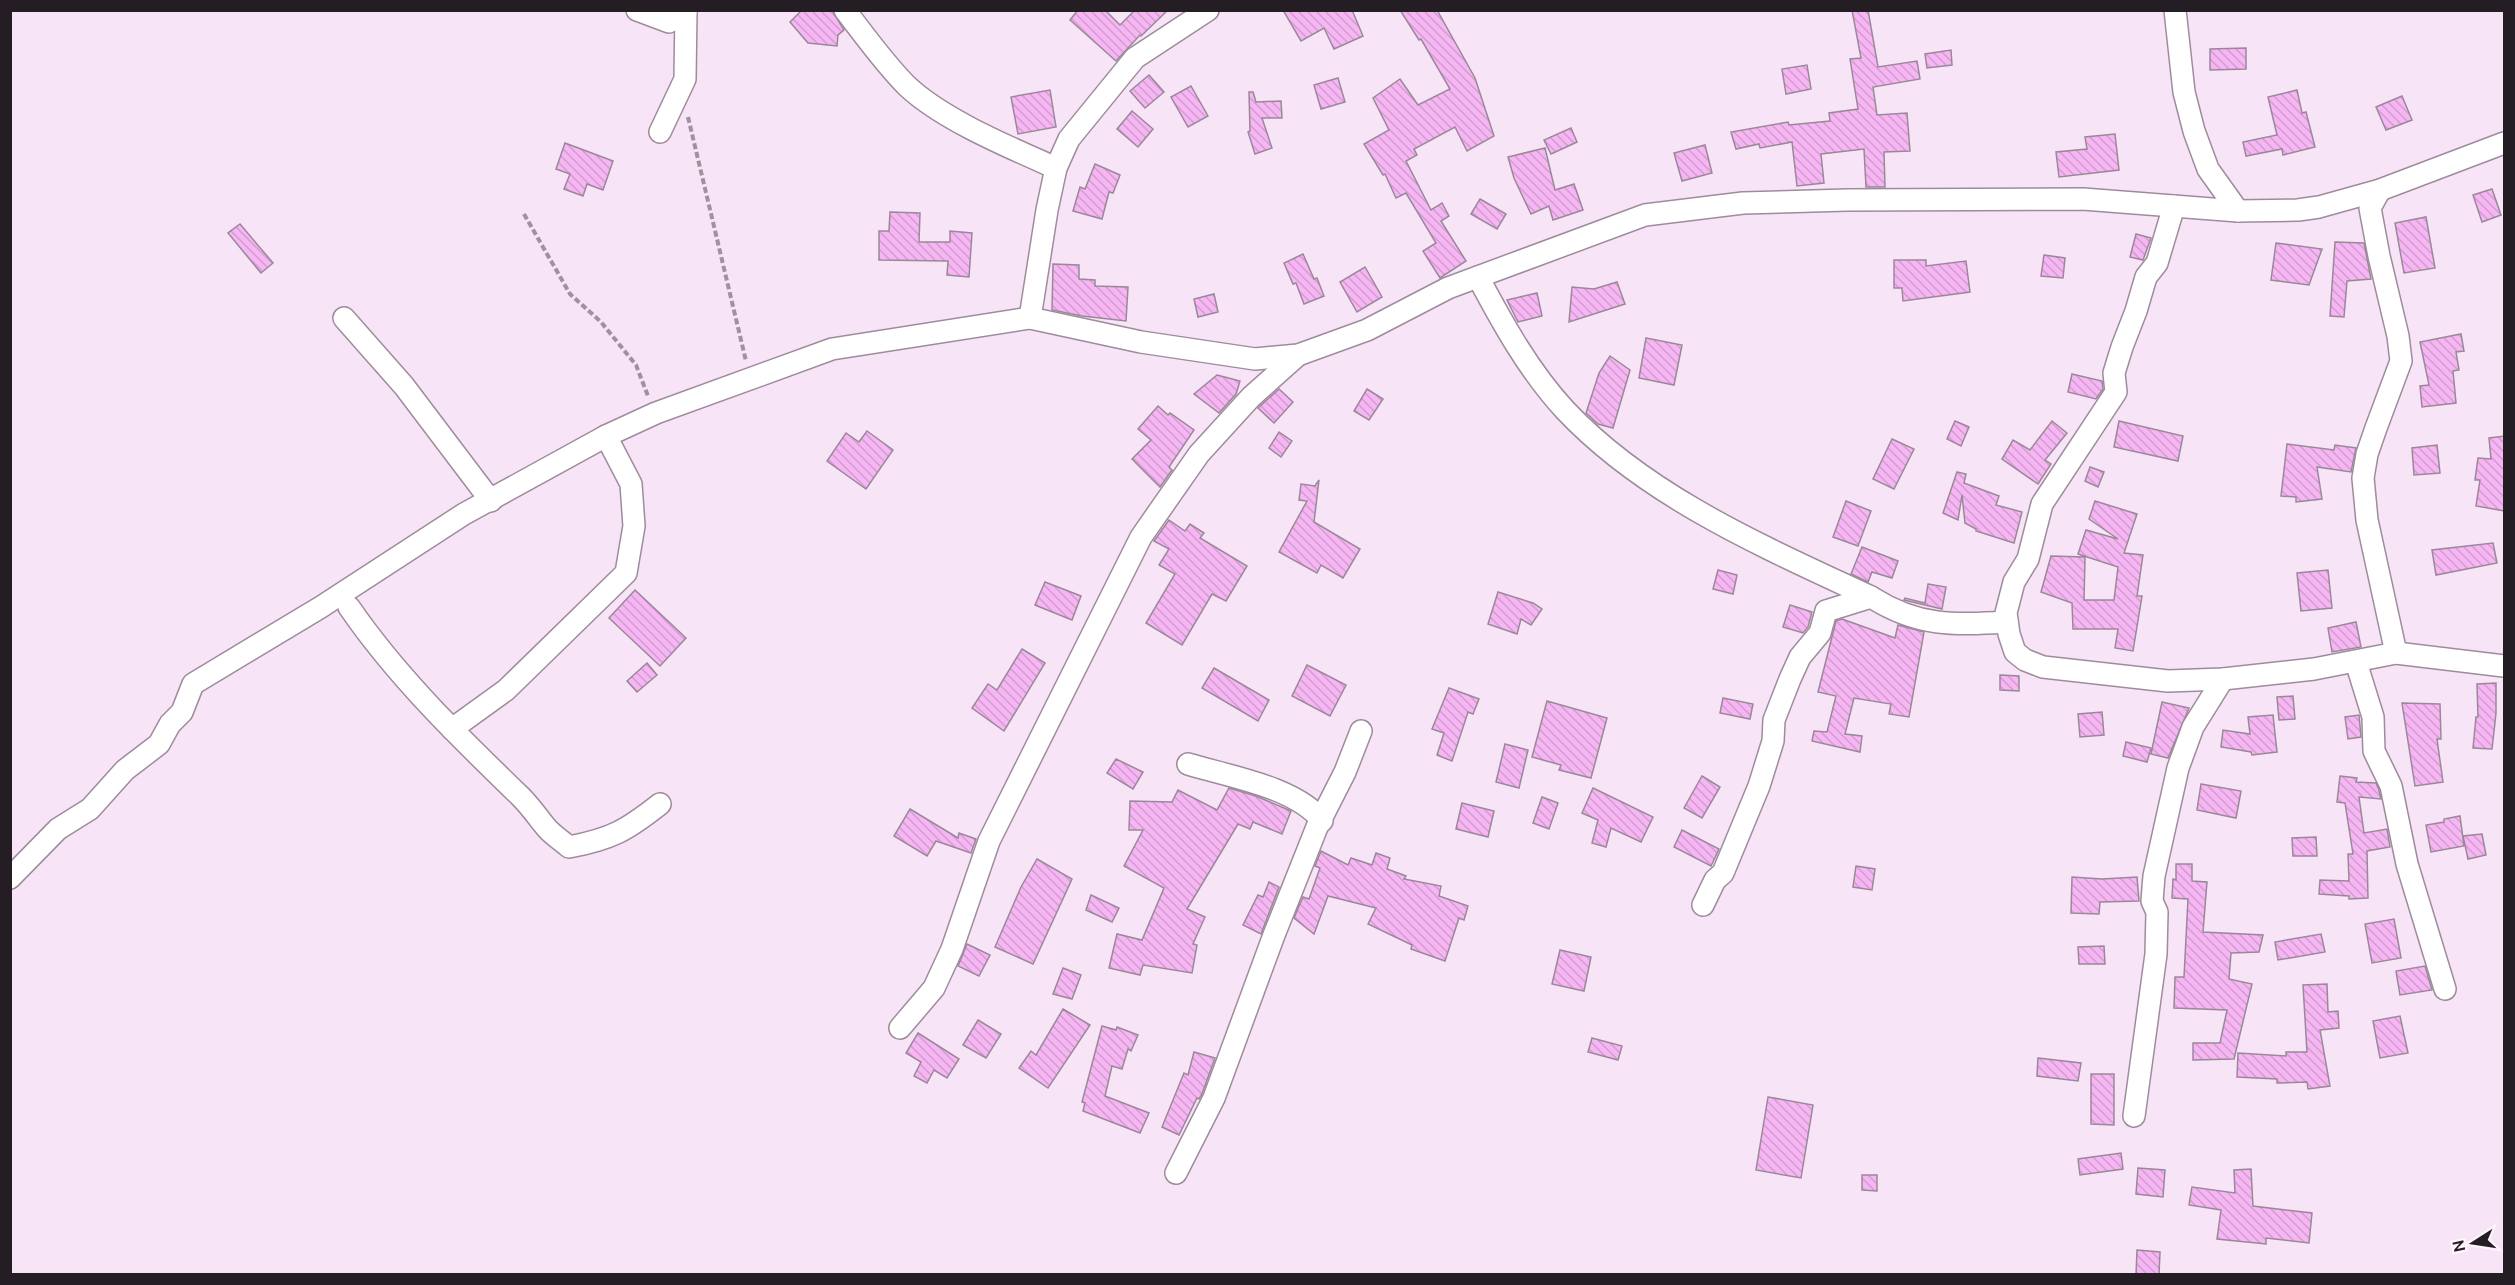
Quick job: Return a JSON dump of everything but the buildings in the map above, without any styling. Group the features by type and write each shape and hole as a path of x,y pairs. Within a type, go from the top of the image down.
{"street":[{"path":"637,10 669,22 686,11"},
{"path":"845,10 908,87 948,115 1001,144 1056,168"},
{"path":"1030,318 1056,168 1069,139 1135,58 1208,10"},
{"path":"2175,10 2184,92 2194,130 2208,169 2238,211"},
{"path":"660,132 685,79 686,11"},
{"path":"10,878 58,829 90,809 125,770 159,744 170,724 182,712 194,684 311,613 464,514 606,436 656,413 832,349 1030,318 1141,342 1256,359 1298,355 1367,330 1448,288 1645,215 1743,203 2084,199 2238,211 2282,211 2319,207 2380,190 2505,143"},
{"path":"2380,190 2370,208 2398,336 2401,360 2373,436 2363,478 2367,519 2396,654"},
{"path":"2174,206 2157,263 2146,277 2114,372 2116,392 2042,504 2028,559 2014,582 2006,613 2015,652 2025,660 2043,667 2168,681 2223,680 2314,669 2396,654 2505,666"},
{"path":"1478,277 1515,346 1564,409 1593,436 1676,498 1889,608 1927,622 1965,625 2007,622"},
{"path":"344,318 404,386 491,501"},
{"path":"900,1028 934,988 952,949 989,841 1141,537 1199,454 1251,397 1298,355"},
{"path":"452,729 506,690 626,573 634,526 631,483 606,436"},
{"path":"1703,905 1715,880 1723,873 1758,786 1773,741 1774,720 1800,657 1820,633 1826,611 1871,597"},
{"path":"349,606 367,633 452,729 530,805 546,828 569,847 596,842 629,828 660,804"},
{"path":"2356,662 2373,717 2374,751 2391,786 2407,864 2445,989"},
{"path":"2134,1116 2156,954 2157,912 2152,902 2154,876 2178,768 2193,727 2223,680"},
{"path":"1176,1173 1214,1098 1274,935 1317,827 1322,821 1361,731"},
{"path":"1188,764 1276,791 1300,802 1316,813 1322,821"}],"path":[{"path":"677,94 689,119 748,370"},
{"path":"524,214 570,294 601,322 636,365 656,413"}]}
